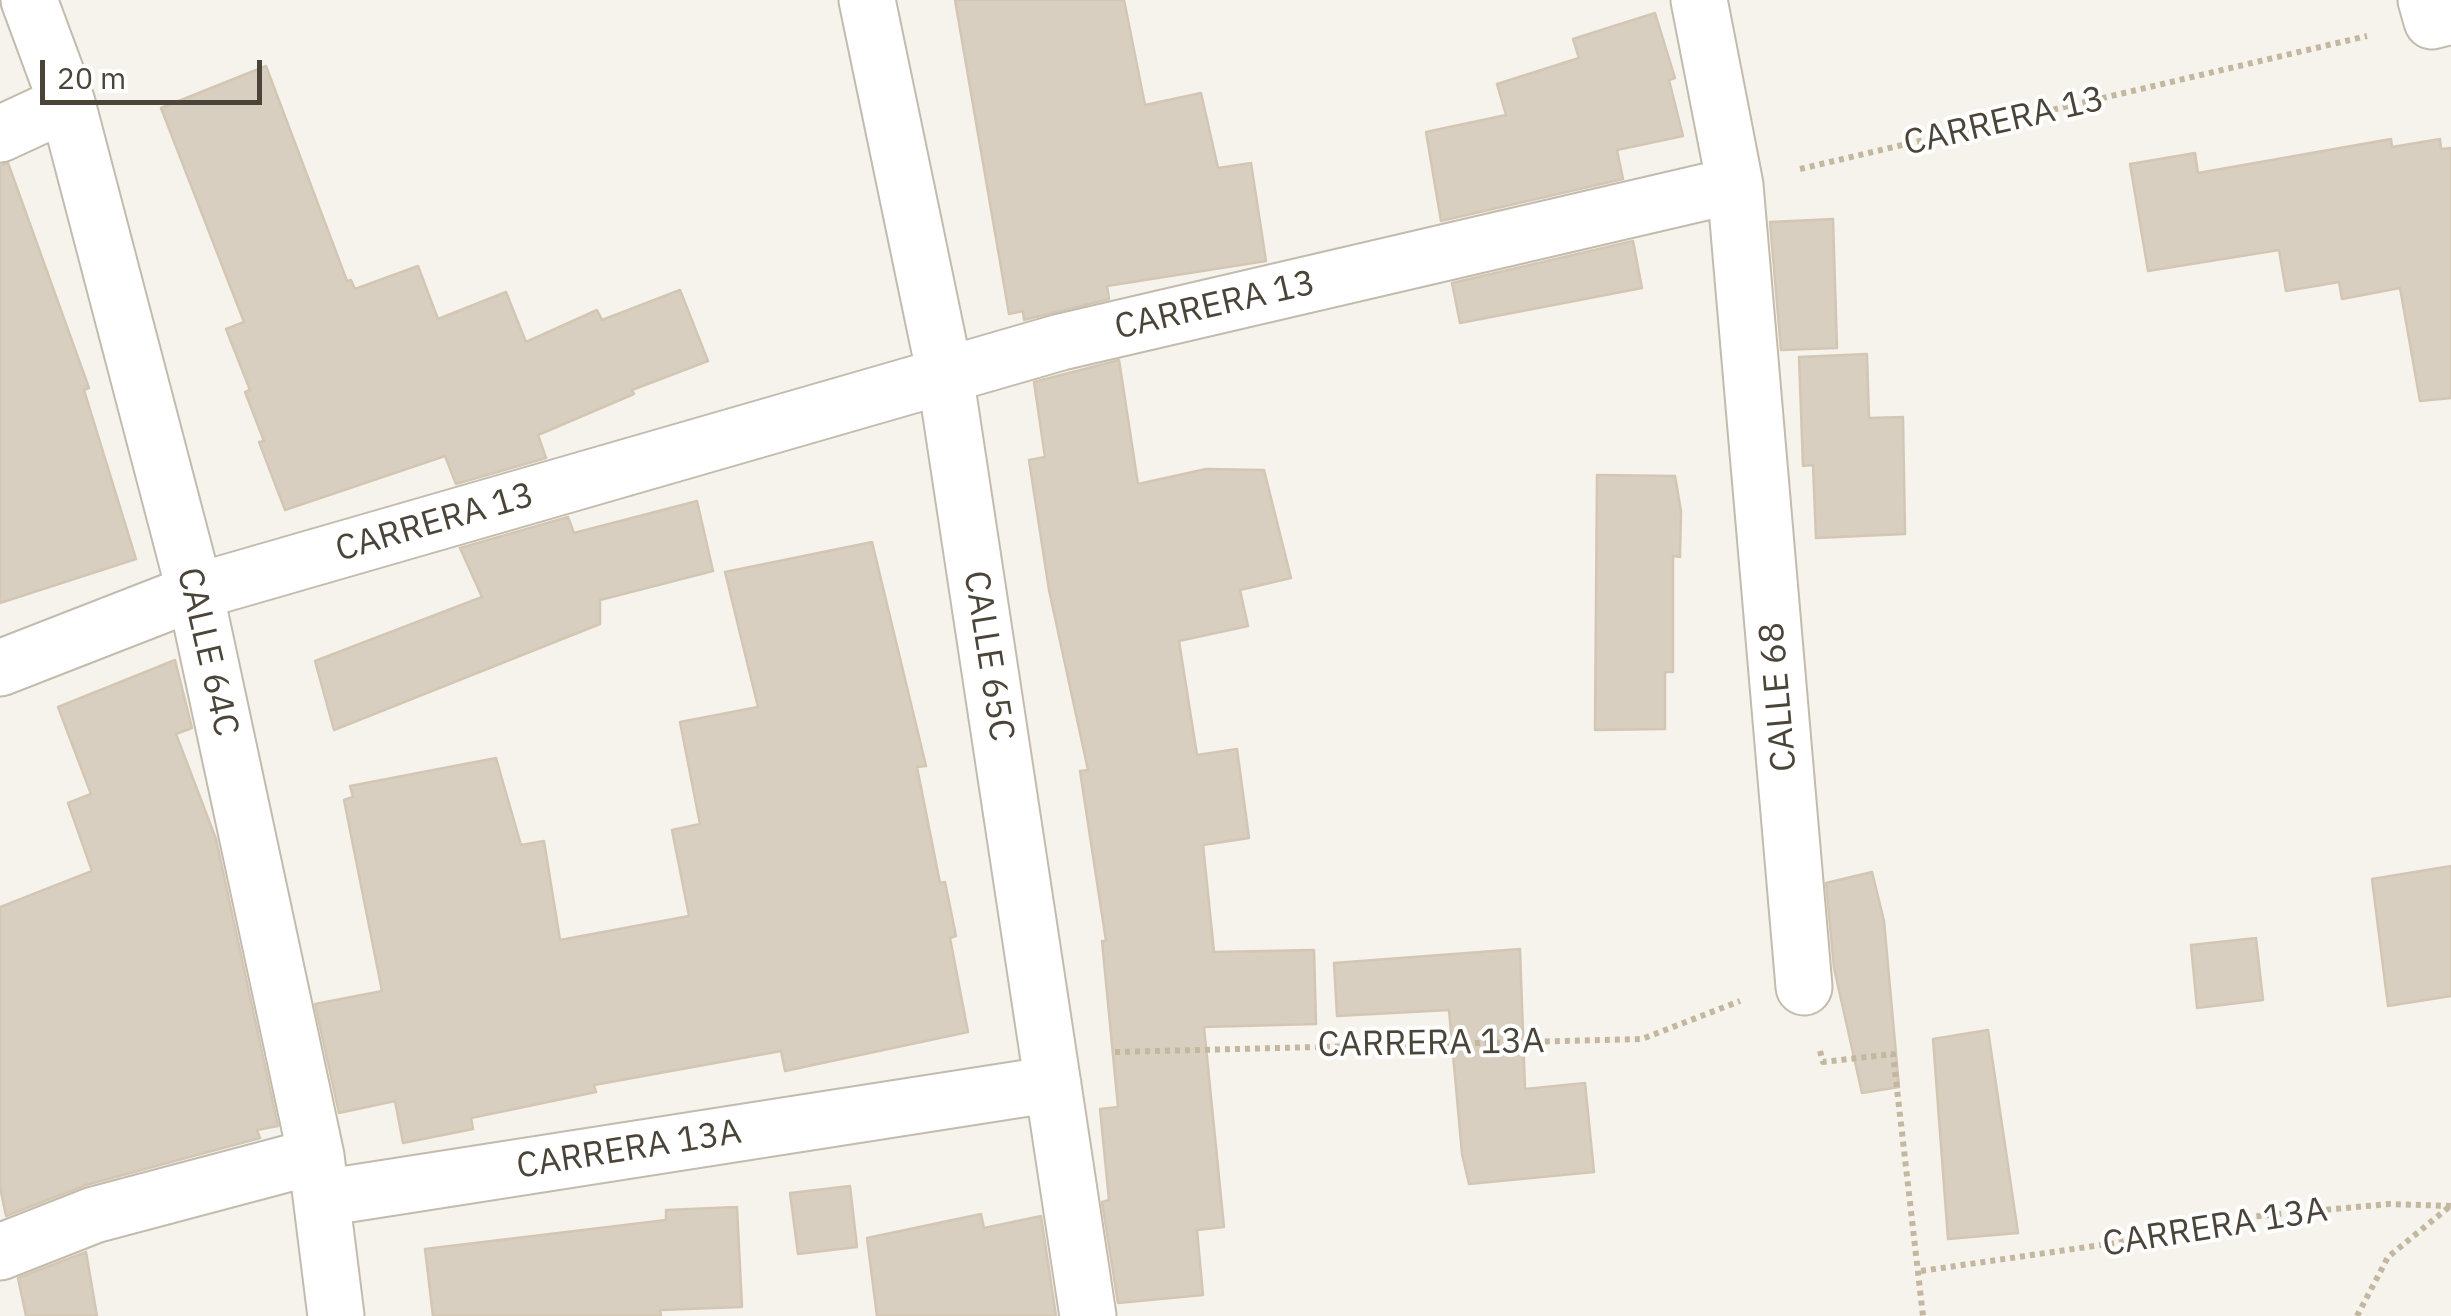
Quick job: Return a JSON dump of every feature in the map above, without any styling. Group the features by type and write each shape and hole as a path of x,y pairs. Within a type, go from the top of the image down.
{"street":[{"name":"CALLE 64C","path":"30,0 67,103 196,592 319,1177 336,1316"},
{"name":"CALLE 65C","path":"867,0 945,376 1088,1316"},
{"name":"CALLE 68","path":"1699,0 1735,184 1804,987"},
{"path":"0,134 67,103"},
{"name":"CARRERA 13","path":"0,668 196,592 1061,342 1735,184"},
{"name":"CARRERA 13A","path":"0,1252 94,1216 319,1177 1051,1069"}],"path":[{"name":"CARRERA 13","path":"1735,184 2436,12"},
{"name":"CARRERA 13A","path":"1051,1069 1642,1040 1732,1002 1804,987"},
{"path":"1804,987 1823,1062 1893,1054 1923,1316"},
{"name":"CARRERA 13A","path":"1920,1271 2115,1243 2248,1217 2390,1204 2450,1206"},
{"path":"2357,1316 2388,1257 2450,1206"}],"building":[{"path":"955,0 1124,0 1145,105 1201,93 1218,168 1251,163 1266,261 1107,286 1109,299 1024,320 1023,311 1009,314"},
{"path":"1655,13 1675,78 1669,80 1683,136 1617,150 1623,179 1441,221 1426,132 1506,115 1497,84 1579,58 1573,39"},
{"path":"266,66 347,281 351,280 355,289 418,266 438,319 506,292 526,342 597,310 602,320 680,290 708,361 632,390 634,394 538,435 546,458 456,484 445,456 285,510 259,442 264,441 245,392 250,390 226,329 244,322 161,108"},
{"path":"2391,139 2392,147 2440,139 2441,149 2451,148 2451,398 2420,401 2400,288 2342,299 2339,282 2286,291 2279,250 2148,271 2130,164 2195,153 2198,173"},
{"path":"8,163 89,388 84,390 136,559 0,603 0,165"},
{"path":"1833,219 1837,348 1781,350 1770,222"},
{"path":"1633,241 1642,288 1460,323 1452,283"},
{"path":"1867,354 1869,418 1903,417 1905,534 1816,538 1813,465 1803,466 1799,357"},
{"path":"1119,360 1138,484 1206,469 1264,470 1291,578 1240,590 1248,626 1179,641 1197,755 1237,749 1249,838 1203,845 1214,952 1314,950 1316,1024 1204,1027 1224,1227 1197,1230 1203,1295 1118,1303 1102,1202 1109,1200 1100,1109 1118,1107 1102,941 1106,941 1080,771 1088,770 1049,590 1029,460 1045,457 1034,382"},
{"path":"1597,475 1675,476 1681,511 1680,557 1673,556 1673,672 1665,672 1665,729 1595,730"},
{"path":"697,501 713,571 600,600 600,624 334,730 315,661 482,597 460,548 568,517 574,533"},
{"path":"872,542 926,766 917,767 940,883 945,882 956,936 950,938 968,1032 785,1071 781,1051 594,1085 596,1092 471,1118 473,1129 403,1143 395,1101 339,1113 315,1004 382,991 344,800 353,797 350,786 496,758 521,845 544,841 560,940 689,916 672,830 700,824 680,722 758,707 725,572"},
{"path":"175,660 192,728 176,734 216,839 278,1126 257,1130 260,1138 86,1185 6,1216 0,1187 0,907 92,871 68,803 91,794 58,707"},
{"path":"2451,866 2451,996 2388,1006 2372,879"},
{"path":"1872,872 1884,921 1899,1087 1862,1093 1834,968 1826,883"},
{"path":"2256,938 2263,1000 2197,1008 2191,945"},
{"path":"1520,949 1525,1089 1585,1083 1594,1172 1469,1184 1462,1154 1449,1010 1337,1016 1334,963"},
{"path":"1988,1030 2018,1233 1948,1239 1933,1039"},
{"path":"850,1186 857,1247 798,1254 790,1193"},
{"path":"737,1207 742,1307 660,1310 661,1316 433,1316 425,1249 666,1220 666,1210"},
{"path":"981,1214 984,1228 1041,1216 1056,1316 877,1316 867,1238"},
{"path":"86,1252 97,1316 26,1316 18,1278"}]}
